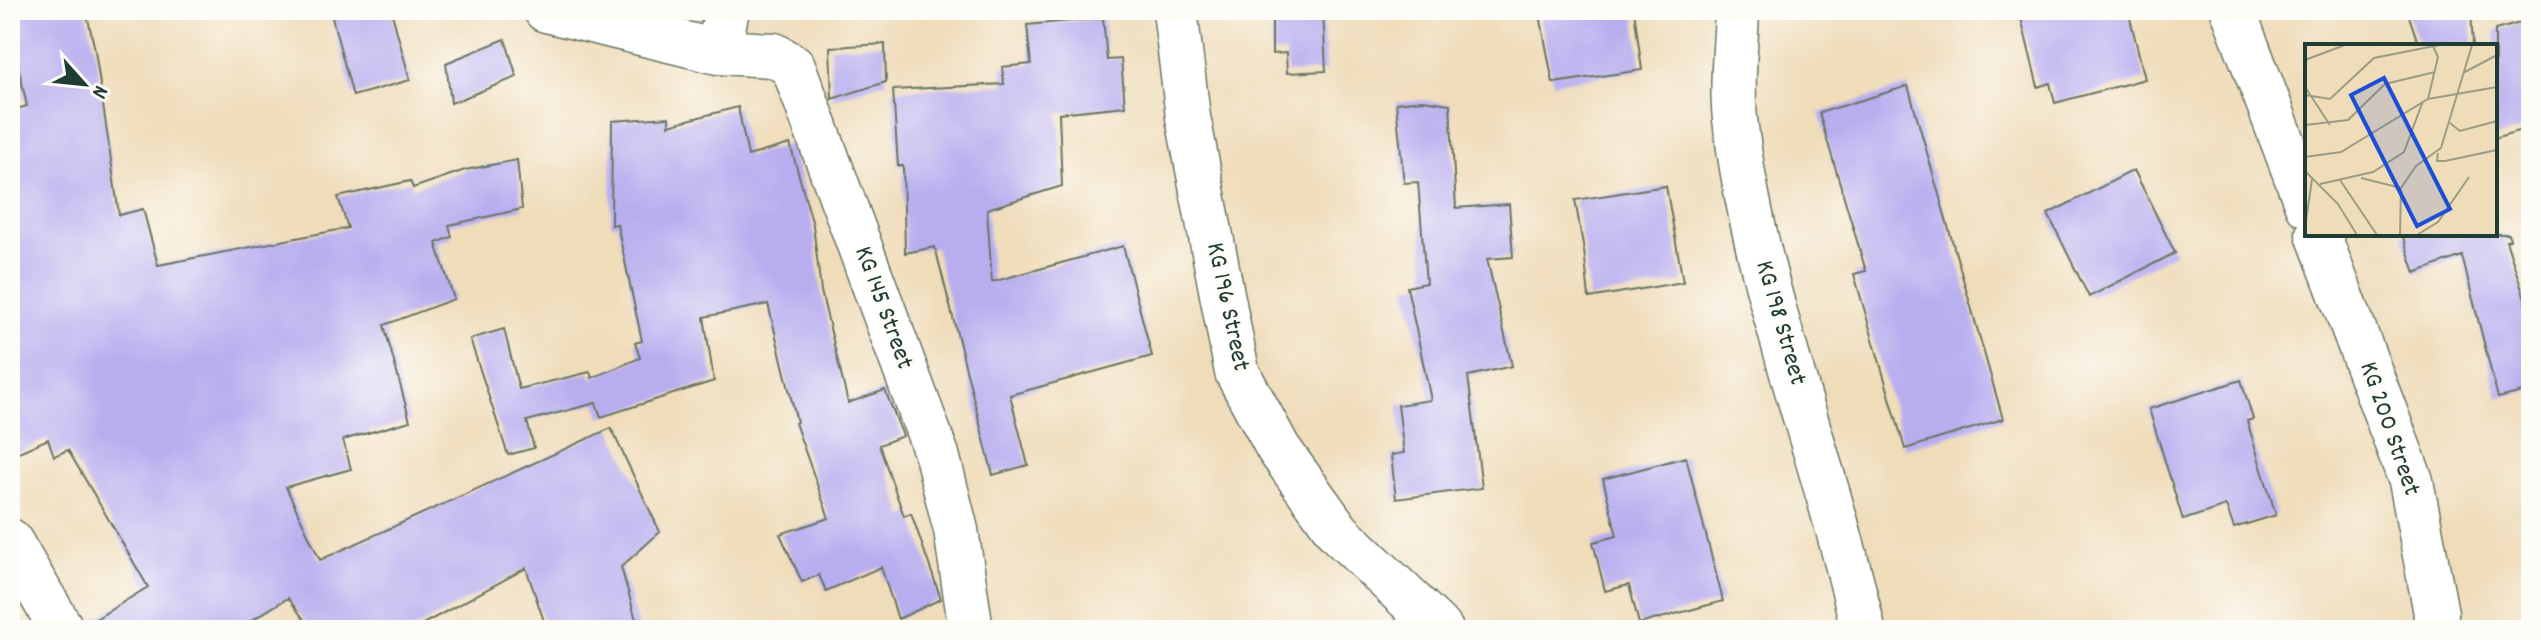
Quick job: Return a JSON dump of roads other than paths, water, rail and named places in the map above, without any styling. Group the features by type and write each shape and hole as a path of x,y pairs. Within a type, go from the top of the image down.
{"street":[{"name":"KG 145 Street","path":"546,10 722,31 793,66 937,455 956,530 971,630"},
{"name":"KG 196 Street","path":"1175,10 1188,117 1237,372 1278,448 1339,533 1441,630"},
{"name":"KG 198 Street","path":"1737,10 1734,115 1750,219 1848,563 1863,630"},
{"path":"2233,10 2305,200"},
{"name":"KG 200 Street","path":"2319,236 2411,481 2436,613 2435,630"},
{"path":"10,541 62,630"}]}
